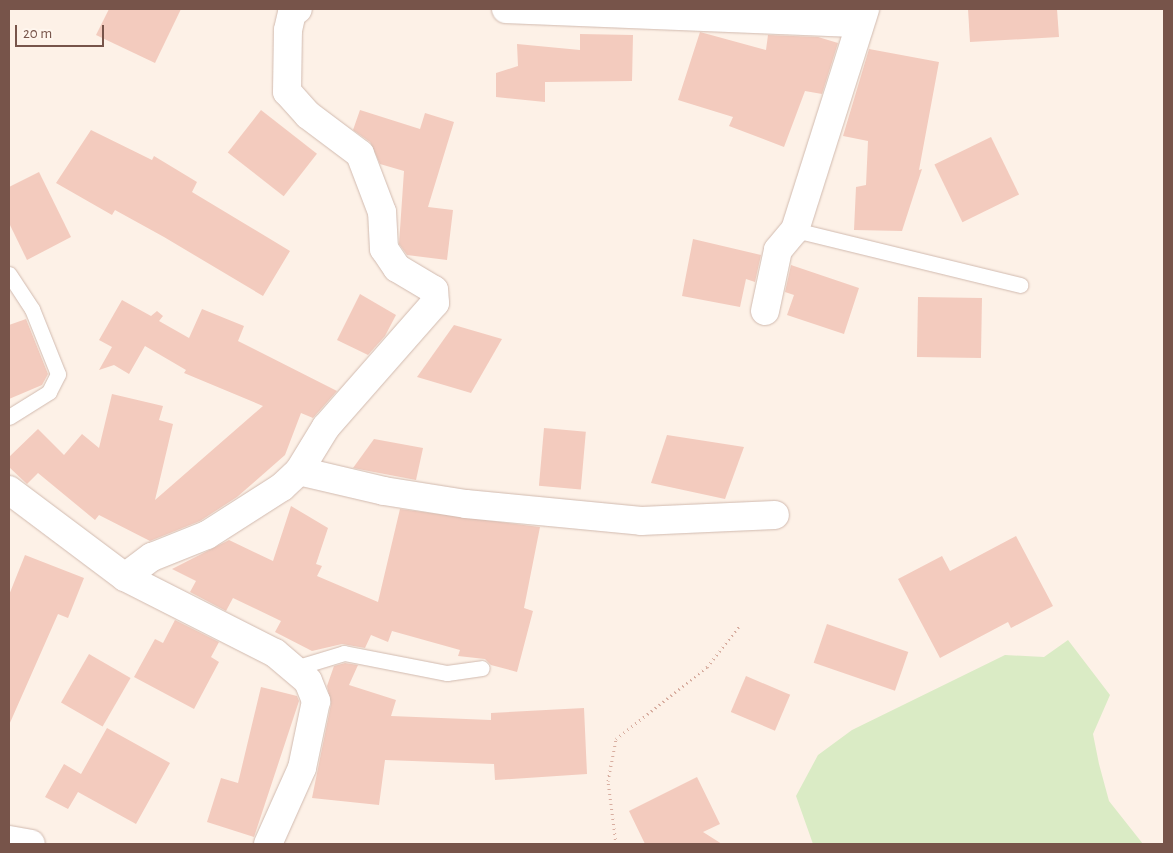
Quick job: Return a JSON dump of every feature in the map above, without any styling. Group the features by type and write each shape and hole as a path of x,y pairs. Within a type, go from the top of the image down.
{"street":[{"path":"125,577 152,557 207,535 282,488 299,471 326,427 435,303 434,290 397,268 384,249 382,212 360,154 308,115 288,92 288,30 292,13 298,9"},
{"path":"506,9 862,16 794,230 778,250 764,311"},
{"path":"299,471 384,491 466,504 631,520 775,515"},
{"path":"9,490 125,577 276,653 295,668 314,692 316,701 302,768 268,844"},
{"path":"9,840 32,844"}],"lane":[{"path":"794,230 1020,285"},
{"path":"9,274 32,310 58,374 49,392 9,417"},
{"path":"295,668 344,653 447,673 482,668"}],"path":[{"path":"616,844 608,781 616,739 708,666 740,625"}],"green space":[{"path":"1068,640 1110,695 1093,734 1099,764 1109,801 1143,844 813,844 796,796 818,755 852,730 1005,655 1044,657"}],"building":[{"path":"109,9 181,9 155,63 96,35"},
{"path":"968,9 1057,9 1059,37 970,42"},
{"path":"700,32 766,50 768,35 818,37 838,43 822,94 805,91 784,147 729,126 733,117 678,100"},
{"path":"580,34 633,35 632,81 545,82 545,102 496,97 496,73 518,66 517,44 580,50"},
{"path":"869,49 939,62 919,170 922,169 902,231 854,230 856,187 866,185 868,141 843,136"},
{"path":"261,110 317,154 284,196 228,153"},
{"path":"360,110 420,129 425,113 454,122 428,207 453,210 447,260 407,255 399,244 404,171 380,164 370,142 353,130"},
{"path":"91,130 152,160 154,156 197,182 192,192 290,251 263,296 115,210 112,215 56,183"},
{"path":"991,137 1019,195 962,222 934,165"},
{"path":"39,172 71,237 27,260 9,223 9,187"},
{"path":"693,239 761,255 755,282 746,279 740,307 682,296"},
{"path":"791,265 859,288 844,334 787,315 794,295 785,292"},
{"path":"360,294 396,315 385,336 368,355 337,340"},
{"path":"918,297 982,298 981,358 917,357"},
{"path":"122,300 151,316 157,311 163,316 159,321 189,338 202,309 244,326 238,341 337,391 313,418 301,413 285,455 237,497 200,521 150,541 99,515 95,520 38,473 27,484 9,467 9,457 38,429 64,455 82,434 99,448 112,394 163,406 159,420 173,424 155,500 263,406 184,373 186,370 145,346 129,374 114,365 99,370 112,347 99,340"},
{"path":"26,319 48,374 42,385 9,399 9,325"},
{"path":"454,325 502,339 471,393 417,377"},
{"path":"544,428 586,432 581,489 539,486"},
{"path":"667,435 744,447 725,499 651,483"},
{"path":"374,439 423,448 416,480 353,468"},
{"path":"291,506 328,528 316,564 322,566 317,576 378,602 400,509 540,527 524,608 533,611 517,672 491,665 485,659 458,656 460,650 392,631 388,642 371,635 365,648 342,644 312,651 275,632 281,621 233,598 226,611 190,592 196,581 172,569 229,540 273,561"},
{"path":"1016,536 1053,606 1011,628 1008,622 940,658 898,579 942,556 950,571"},
{"path":"25,555 84,578 68,618 58,614 9,725 9,595"},
{"path":"175,620 219,642 211,657 219,662 194,709 134,677 155,639 163,643"},
{"path":"827,624 908,652 895,691 814,663"},
{"path":"89,654 131,678 103,726 61,702"},
{"path":"345,663 358,665 349,685 396,700 391,716 491,720 491,713 584,708 587,774 495,780 494,764 385,760 379,805 312,798 331,704 327,686 334,666"},
{"path":"746,676 790,695 775,731 731,712"},
{"path":"261,687 297,696 299,701 254,837 207,822 221,778 238,783"},
{"path":"107,728 170,763 136,824 78,792 68,809 45,797 64,764 81,774"},
{"path":"697,777 720,824 703,832 722,844 645,844 629,811"}]}
